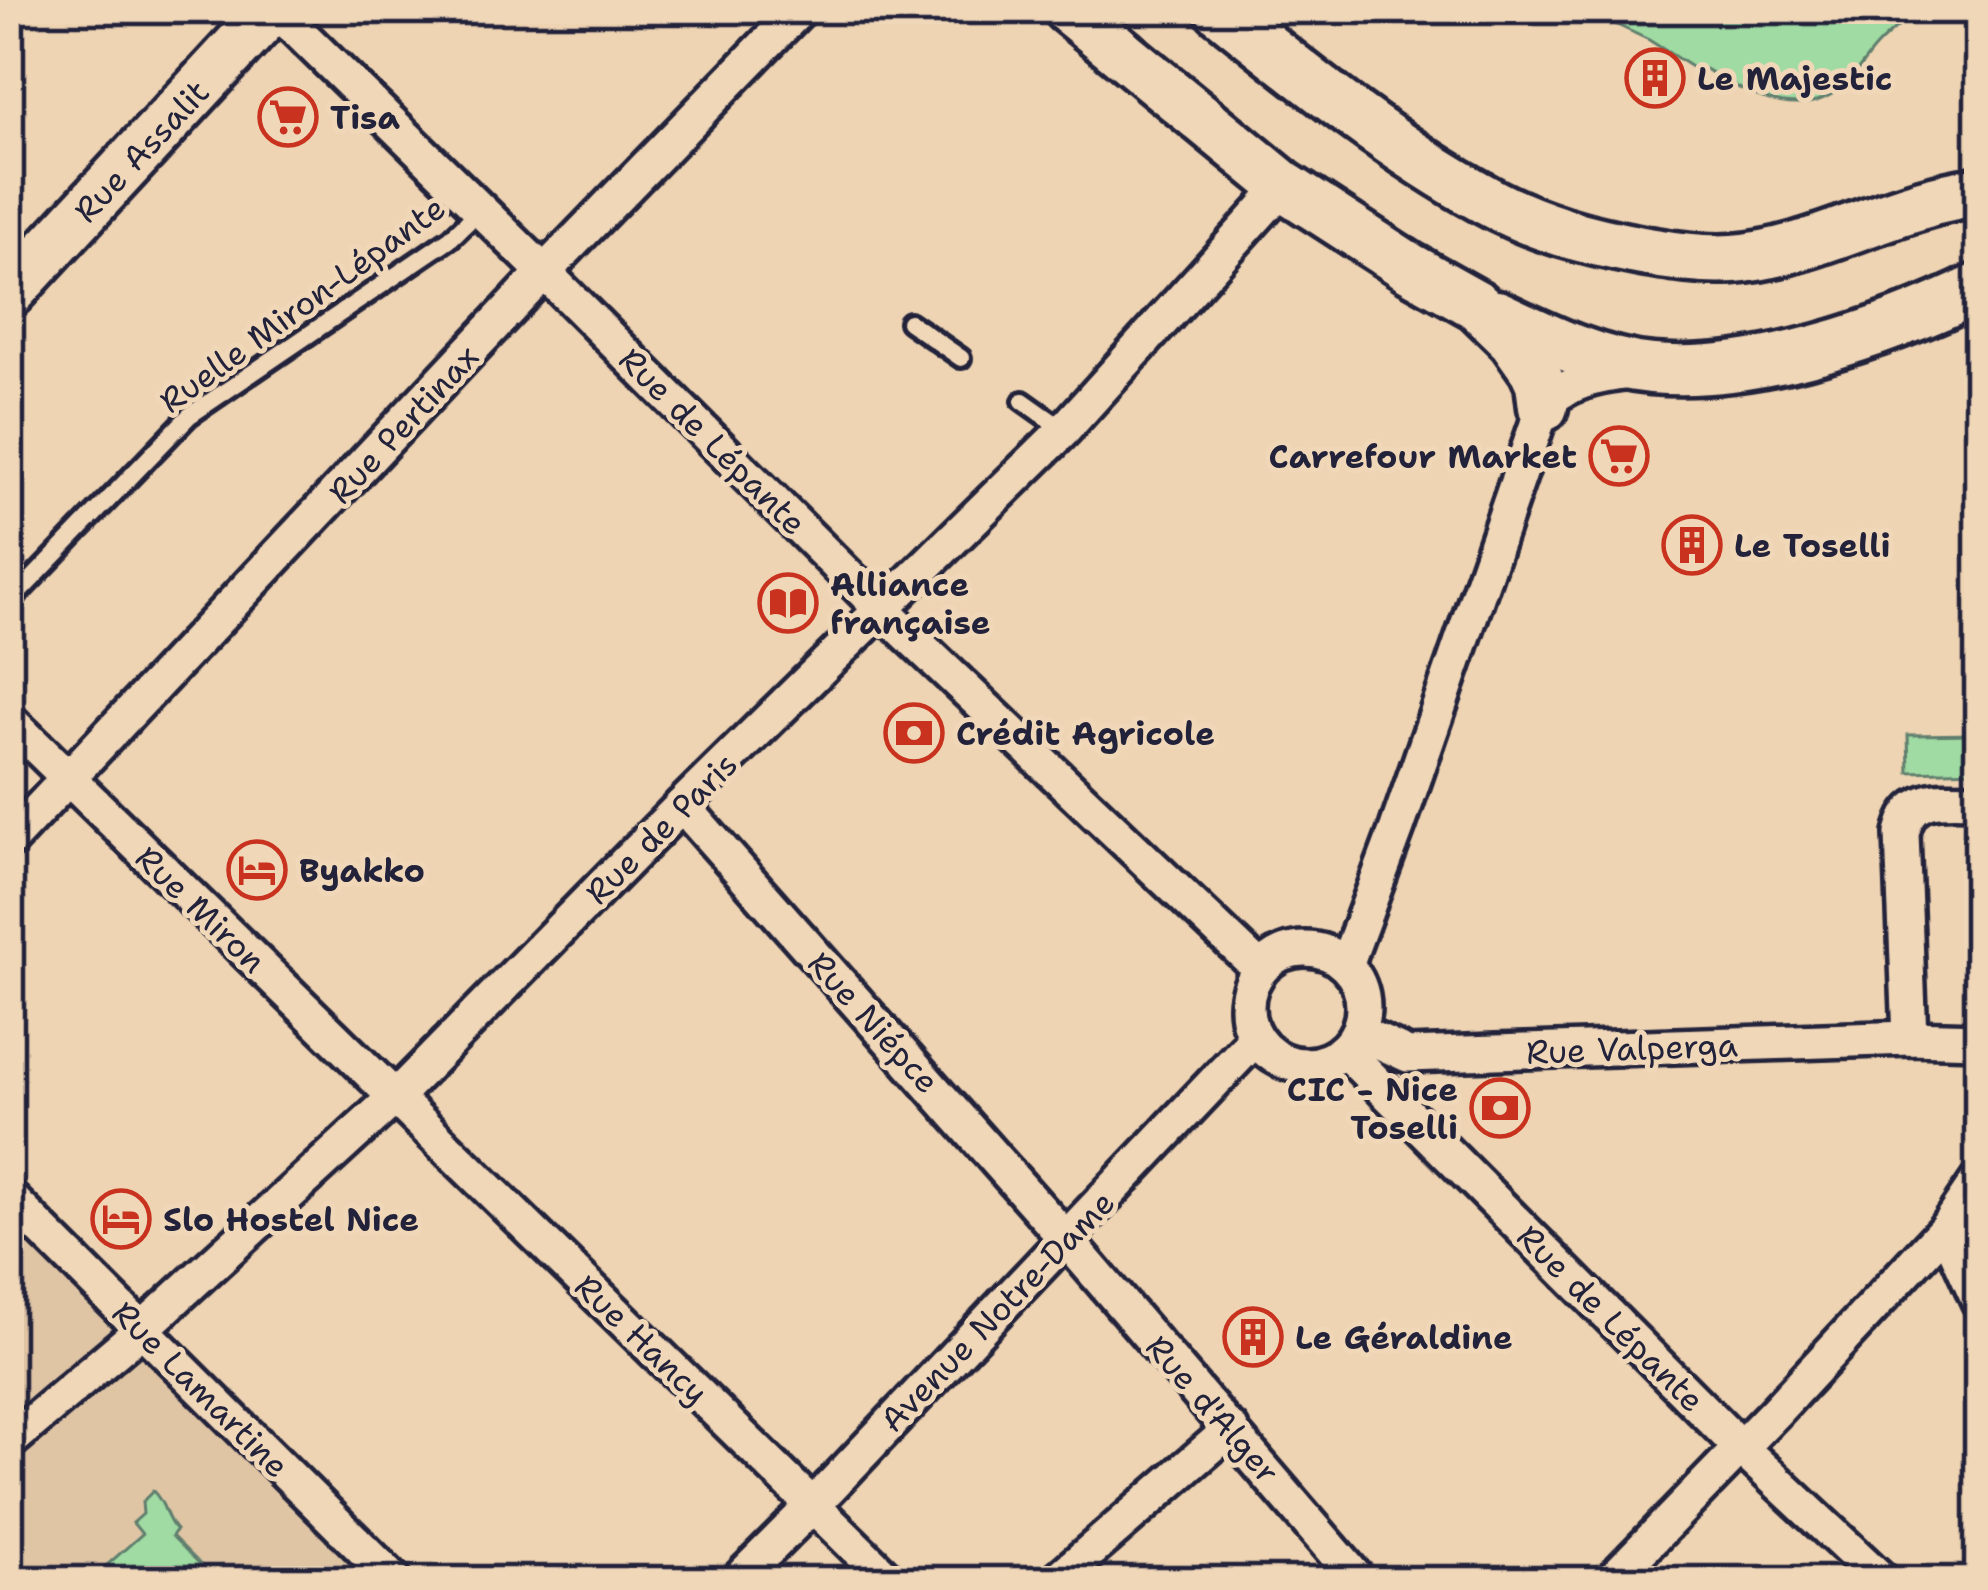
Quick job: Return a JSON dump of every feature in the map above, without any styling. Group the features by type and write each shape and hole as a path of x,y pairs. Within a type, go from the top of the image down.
{"street":[{"name":"Rue de Lépante","path":"273,9 882,610 1260,969"},
{"name":"Rue Assalit","path":"9,293 273,9"},
{"name":"Rue Pertinax","path":"9,841 544,272 800,9"},
{"path":"1068,9 1284,185 1408,267 1570,349 1651,369"},
{"path":"1219,9 1322,91 1489,202 1546,226 1608,244 1681,258 1732,259 1785,250 1924,203 1979,190"},
{"name":"Rue de Paris","path":"9,1442 141,1330 394,1098 682,805 1064,430 1284,185"},
{"path":"1346,965 1544,406 1553,396 1587,380 1651,369 1712,368 1795,356 1873,333 1979,288"},
{"path":"1478,305 1513,340 1534,370 1544,406"},
{"name":"Rue Miron","path":"9,720 394,1098"},
{"path":"1910,1038 1904,823 1917,805 1979,800"},
{"name":"Rue Niépce","path":"682,805 1066,1239"},
{"path":"1312,948 1346,965 1363,997 1363,1014 1351,1041 1327,1061 1287,1063 1255,1039 1246,1003 1250,985 1275,956 1312,948"},
{"name":"Rue Valperga","path":"1351,1041 1408,1054 1910,1038 1979,1040"},
{"name":"Avenue Notre-Dame","path":"737,1581 1255,1039"},
{"name":"Rue de Lépante","path":"1351,1041 1740,1447 1883,1581"},
{"name":"Rue Hancy","path":"394,1098 890,1581"},
{"path":"1611,1581 1946,1228 1979,1179"},
{"name":"Rue Lamartine","path":"9,1197 394,1581"},
{"path":"1946,1228 1979,1300"},
{"name":"Rue d'Alger","path":"1066,1239 1359,1581"},
{"path":"1056,1581 1232,1429"}],"lane":[{"name":"Ruelle Miron-Lépante","path":"9,603 189,416 451,238 481,210"},
{"path":"909,322 961,358"},
{"path":"1023,401 1064,430"}],"shaded area":[{"path":"9,1212 381,1581 9,1581"}],"green space":[{"path":"1583,9 1911,9 1912,15 1838,90 1821,99 1787,103 1753,94 1705,69 1696,70 1649,40"},
{"path":"1979,734 1979,770 1909,772 1908,735"},
{"path":"153,1491 176,1530 172,1536 217,1581 89,1581 142,1534 133,1523 143,1514 142,1502"}],"place":[{"name":"Le Majestic","path":"1655,78"},
{"name":"Tisa","path":"288,117"},
{"name":"Carrefour Market","path":"1619,456"},
{"name":"Le Toselli","path":"1692,545"},
{"name":"Alliance française","path":"788,603"},
{"name":"Crédit Agricole","path":"914,733"},
{"name":"Byakko","path":"257,870"},
{"name":"CIC - Nice Toselli","path":"1500,1108"},
{"name":"Slo Hostel Nice","path":"121,1219"},
{"name":"Le Géraldine","path":"1253,1337"}]}
